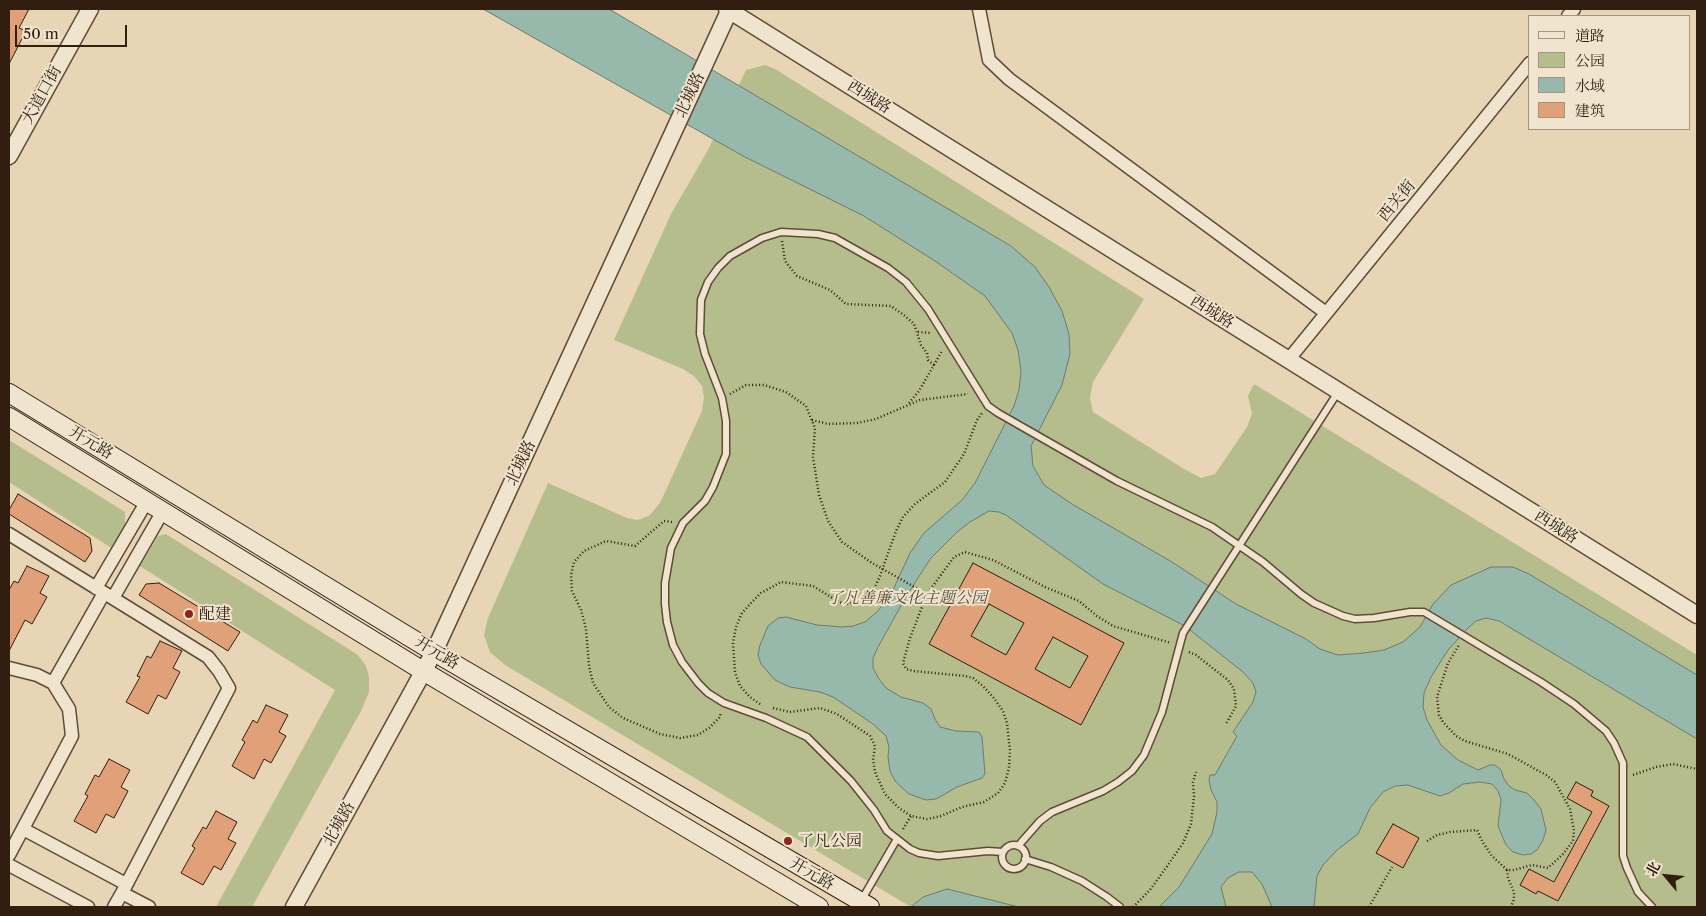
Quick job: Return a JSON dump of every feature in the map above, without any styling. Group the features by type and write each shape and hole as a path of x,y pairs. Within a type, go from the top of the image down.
{"main road":[{"name":"开元路","path":"9,393 434,652 865,904"},
{"name":"开元路","path":"9,417 423,671 819,907"}],"street":[{"name":"大道口街","path":"9,156 90,9"},
{"name":"西城路","path":"729,9 1697,615"},
{"name":"北城路","path":"294,907 434,652 729,9"},
{"path":"980,9 989,60 1009,79 1326,313"},
{"name":"西关街","path":"1289,359 1528,65"},
{"path":"53,683 104,593 147,501"},
{"path":"104,593 163,511"},
{"path":"9,534 208,658 219,671 229,688 114,907"},
{"path":"9,668 37,675 53,683 70,709 72,736 9,855"},
{"path":"22,829 124,888 149,907"},
{"path":"9,865 88,907"}],"lane":[{"path":"1003,852 1003,862 1012,868 1019,867 1025,858 1024,851 1018,846 1010,846 1003,852 988,851 929,855 910,849 881,823 874,810 851,780 807,737 766,718 724,703 698,683 682,662 673,645 667,622 665,583 671,548 674,538 683,523 704,501 714,487 726,454 726,421 722,398 705,354 700,334 701,300 708,282 718,268 730,256 762,238 782,232 818,234 836,238 888,268 906,282 928,309 978,393 988,406 1004,417 1123,484 1196,518 1239,545 1275,571 1301,594 1328,610 1355,619 1424,612 1541,682 1574,704 1606,731 1623,763 1624,856 1627,868 1638,892 1652,907"},
{"path":"1018,846 1040,821 1052,812 1103,791 1118,782 1136,766 1144,755 1162,712 1184,633 1339,391"},
{"path":"865,904 897,839"},
{"path":"1025,858 1082,881 1120,907"}],"path":[{"path":"782,232 784,261 796,276 830,290 846,304 890,306 900,311 914,324 921,345 927,353 928,360 934,366"},
{"path":"908,405 919,392 948,340"},
{"path":"722,398 746,385 764,384 786,392 806,406 815,428 813,457 819,495 828,521 842,542 882,569 927,594"},
{"path":"812,420 828,424 858,423 876,419 928,398 978,393"},
{"path":"762,705 750,697 740,686 735,672 733,655 736,627 742,613 761,594 781,582 813,586 839,602 850,604 864,598 874,589 903,517 914,504 945,482 964,454 977,420 988,406"},
{"path":"683,523 664,521 635,546 606,541 584,551 574,562 571,575 572,591 581,610 586,629 589,666 593,683 609,707 623,718 660,734 680,738 698,735 709,728 720,716 724,703"},
{"path":"768,707 790,712 820,708 837,714 870,736 875,746 873,760 880,785 885,794 899,808 911,816 927,819 941,816 962,807 984,802 998,793 1005,783 1009,768 1010,751 1007,723 1003,711 993,696 973,678 914,671 906,669 903,663 910,638 927,594 954,557 965,552 993,560 1045,587 1078,601 1113,626 1179,646 1205,661 1228,680 1234,689 1236,706 1226,724"},
{"path":"1465,636 1443,674 1437,697 1439,715 1450,730 1465,741 1508,754 1555,782 1570,809 1574,831 1573,841 1548,868 1532,865 1507,870"},
{"path":"1624,778 1664,765 1680,764 1697,768"},
{"path":"1133,907 1150,890 1186,836 1191,824 1194,796 1193,782 1196,772"},
{"path":"897,839 911,816"},
{"path":"1427,841 1437,835 1450,832 1476,830 1492,856 1507,870 1514,892 1511,907"},
{"path":"1369,907 1392,867"}],"green space":[{"name":"了凡善廉文化主题公园","path":"765,65 775,69 1144,299 1093,382 1090,398 1093,412 1201,478 1215,474 1247,427 1252,414 1248,396 1254,384 1697,655 1697,907 911,907 505,665 490,652 484,635 488,618 548,483 627,518 638,520 650,515 660,503 702,411 704,397 702,386 695,377 683,369 614,340 671,214 708,150 746,70"},
{"path":"9,440 125,512 125,525 113,549 9,482"},
{"path":"166,534 358,655 366,666 369,677 369,692 361,711 252,907 216,907 335,690 140,566 158,536"}],"water":[{"path":"483,9 609,9 1011,246 1035,267 1049,287 1062,311 1069,334 1070,354 1062,385 1031,446 1033,466 1044,485 1072,504 1172,562 1236,604 1306,639 1320,649 1338,655 1364,653 1384,650 1403,642 1420,627 1433,604 1451,585 1491,567 1513,567 1529,574 1697,675 1697,739 1499,621 1486,618 1476,621 1448,650 1431,677 1424,693 1423,707 1427,720 1441,745 1458,760 1478,770 1495,765 1501,770 1509,786 1515,790 1527,793 1534,800 1541,809 1546,830 1537,850 1531,854 1523,855 1513,852 1506,845 1498,826 1501,800 1498,791 1492,784 1480,782 1463,784 1449,793 1440,796 1408,785 1395,786 1383,792 1370,808 1358,834 1337,850 1323,865 1317,876 1314,907 1272,907 1262,884 1252,872 1239,872 1228,878 1221,887 1226,907 1159,907 1179,887 1212,834 1217,812 1217,802 1211,790 1210,775 1215,775 1237,736 1233,732 1253,702 1256,692 1253,683 1243,672 1185,626 1103,584 1006,515 989,511 957,532 931,558 907,595 873,658 873,668 886,688 901,697 923,703 931,709 940,727 956,731 979,732 982,737 985,774 982,778 957,787 936,799 926,800 909,794 895,781 890,771 889,747 886,736 873,724 833,697 820,692 790,687 775,680 761,664 758,655 760,645 768,626 778,618 786,617 817,625 842,627 865,622 878,611 892,592 910,553 924,533 962,500 975,483 1014,406 1019,390 1021,371 1018,350 1012,333 985,296 935,261 864,216 743,156"},
{"path":"947,889 1018,907 911,907 923,897"}],"building":[{"path":"9,9 29,9 19,28 26,31 9,64"},
{"path":"18,494 90,538 92,551 85,562 9,514 9,510"},
{"path":"973,563 1124,643 1081,725 929,644","holes":["989,604 1024,623 1006,655 971,636","1053,637 1088,656 1070,688 1035,669"]},
{"path":"27,566 49,576 40,593 47,597 32,624 25,620 9,651 9,590 14,581 18,583"},
{"name":"配建","path":"159,583 240,632 228,651 139,595 146,584"},
{"path":"160,641 182,651 173,668 180,672 166,699 158,695 148,714 126,702 140,677 137,676 147,656 151,658"},
{"path":"266,705 288,715 279,732 286,736 271,763 264,759 254,779 232,766 245,742 242,740 253,720 257,723"},
{"path":"109,759 130,770 121,787 128,791 114,818 106,814 96,833 74,821 88,796 85,794 95,775 99,777"},
{"path":"1576,782 1593,791 1591,796 1609,806 1558,901 1538,891 1536,894 1520,885 1529,869 1554,882 1592,812 1567,798"},
{"path":"216,811 237,822 228,839 236,843 221,870 214,866 203,885 181,873 195,848 192,846 203,827 206,829"},
{"path":"1393,824 1419,838 1403,868 1376,853"}],"place":[{"name":"配建","path":"189,614"},
{"name":"了凡公园","path":"788,841"}]}
